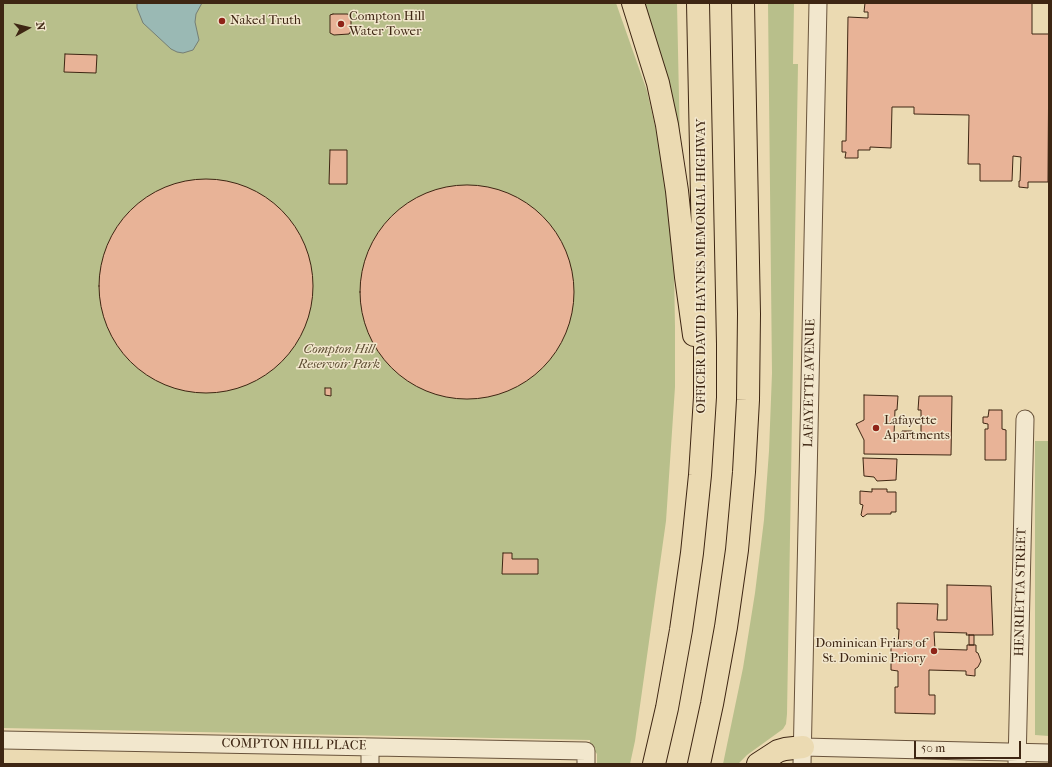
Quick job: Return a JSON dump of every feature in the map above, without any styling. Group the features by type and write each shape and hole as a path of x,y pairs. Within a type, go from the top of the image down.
{"highway":[{"path":"633,3 658,83 667,125 677,191 690,305 705,397"},
{"name":"OFFICER DAVID HAYNES MEMORIAL HIGHWAY","path":"654,764 667,708 681,630 692,553 700,475 705,397 705,293 698,3"},
{"path":"699,764 726,627 737,550 744,472 748,400 749,314 743,3"},
{"path":"758,764 778,751 789,748 803,756"}],"street":[{"name":"LAFAYETTE AVENUE","path":"803,756 818,3"},
{"name":"HENRIETTA STREET","path":"1017,758 1025,419"},
{"name":"COMPTON HILL PLACE","path":"3,740 370,747 586,758"},
{"path":"370,747 370,764"},
{"path":"803,756 1017,758 1049,753"}],"green space":[{"name":"Compton Hill Reservoir Park","path":"3,3 616,3 647,91 660,148 671,219 674,269 675,387 666,521 635,741 630,764 597,764 597,754 590,745 590,740 3,728"},
{"path":"639,3 677,3 680,146"},
{"path":"768,3 794,3 793,64 798,64 787,714 786,724 783,729 747,755 738,764 723,764 743,668 755,593 764,520 769,451 772,373"},
{"path":"1035,441 1049,441 1049,736 1035,735"}],"water":[{"path":"137,3 202,3 196,14 195,22 199,40 193,50 183,53 171,49 143,23 137,8"}],"building":[{"path":"865,3 1032,3 1032,34 1049,34 1048,182 1028,182 1028,188 1019,187 1021,157 1013,156 1012,181 980,181 980,164 968,164 969,115 914,114 914,107 892,107 891,148 870,147 870,150 858,150 858,158 845,158 846,152 842,152 842,141 846,141 848,17 868,18 868,12 864,12"},
{"name":"Compton Hill Water Tower","path":"330,15 351,15 351,31 349,34 334,35 330,33"},
{"path":"65,54 97,55 96,73 64,72"},
{"path":"330,150 347,150 347,184 329,184"},
{"path":"195,179 217,179 237,183 257,191 282,210 301,235 309,255 313,275 313,297 309,317 301,337 282,362 257,381 237,389 217,393 195,393 175,389 155,381 138,369 123,354 111,337 103,317 99,297 99,275 103,255 111,235 123,218 138,203 155,191 175,183"},
{"path":"456,185 478,185 498,189 518,197 543,216 562,241 570,261 574,281 574,303 570,323 562,343 543,368 518,387 498,395 478,399 456,399 436,395 416,387 399,375 384,360 372,343 364,323 360,303 360,281 364,261 372,241 384,224 399,209 416,197 436,189"},
{"path":"325,388 331,388 331,396 325,395"},
{"name":"Lafayette Apartments","path":"864,395 898,396 897,410 895,410 894,435 902,435 902,431 913,431 913,436 921,436 921,410 918,410 919,396 952,396 951,455 864,454 864,440 856,424 864,420"},
{"path":"989,410 1002,410 1002,429 1006,430 1006,460 985,460 985,429 988,429 988,424 983,423 983,417 988,417"},
{"path":"863,458 897,459 896,480 877,481 874,477 864,476"},
{"path":"872,489 887,489 887,492 896,492 896,512 891,512 891,514 867,514 863,517 861,515 863,505 860,504 860,491 872,492"},
{"path":"503,553 512,553 512,559 538,559 538,574 502,574"},
{"name":"Dominican Friars of St. Dominic Priory","path":"947,585 991,586 993,635 966,635 967,633 934,632 935,649 967,650 967,645 976,645 976,652 978,653 981,661 975,669 975,676 966,675 966,671 929,670 929,695 935,695 935,714 895,713 895,687 898,687 898,671 891,670 891,647 898,647 899,629 897,629 897,603 938,604 937,620 947,620"},
{"path":"969,635 974,635 974,645 969,645"}],"place":[{"name":"Naked Truth","path":"222,21"},
{"name":"Compton Hill Water Tower","path":"341,24"},
{"name":"Lafayette Apartments","path":"876,428"},
{"name":"Dominican Friars of St. Dominic Priory","path":"934,651"}]}
